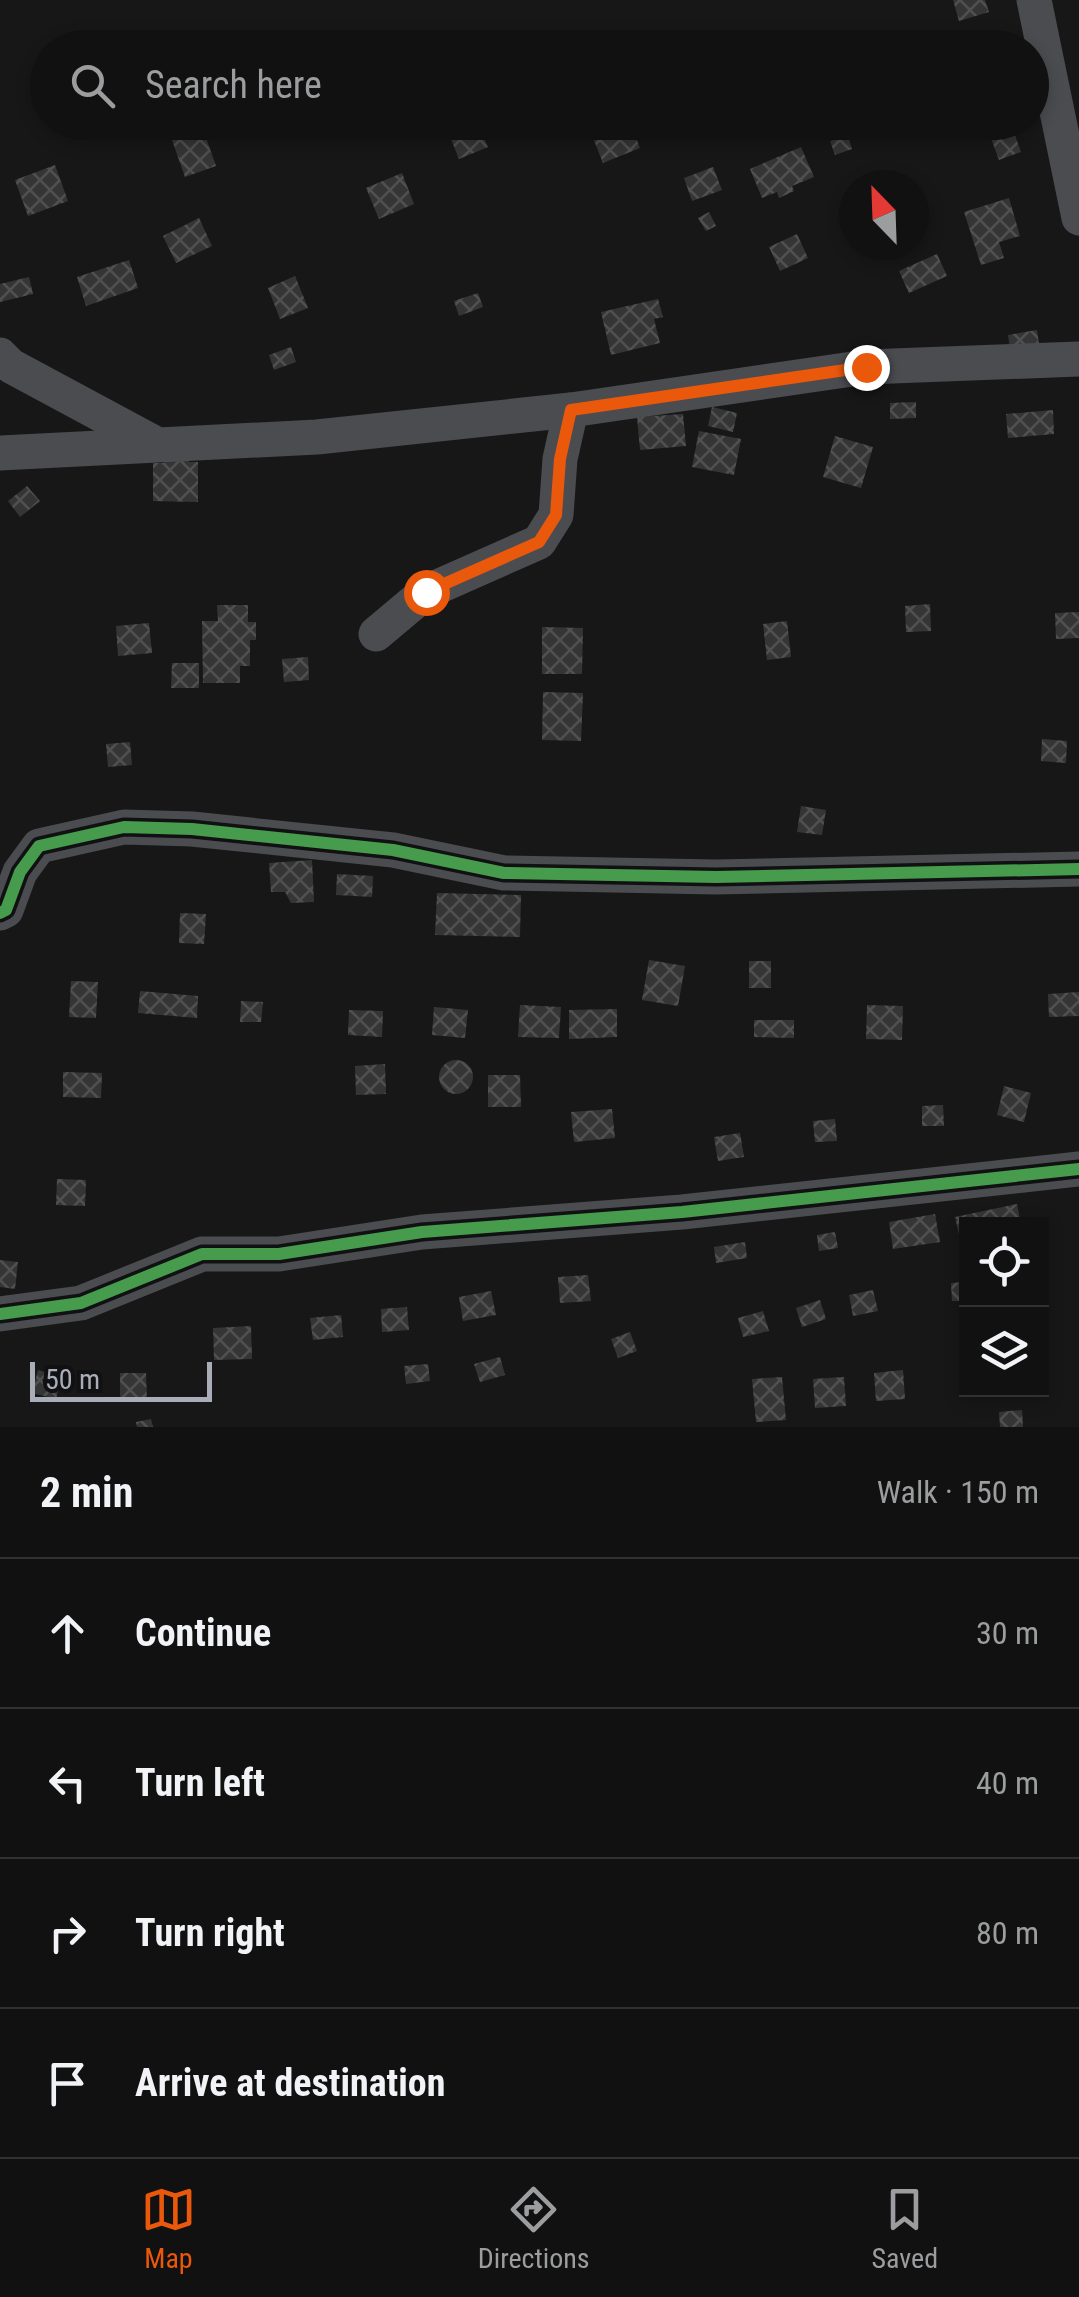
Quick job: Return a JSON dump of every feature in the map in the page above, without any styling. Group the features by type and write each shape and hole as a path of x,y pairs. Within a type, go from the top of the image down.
{"street":[{"path":"1034,0 1040,30"},
{"path":"1049,73 1079,218"},
{"path":"0,355 10,366 157,444"},
{"path":"0,453 317,437 571,410 866,367 1079,359"},
{"path":"376,634 426,592 539,542 556,515 560,459 571,410"},
{"path":"0,913 6,910 20,872 40,846 124,827 192,829 394,850 504,874 716,877 1079,869"},
{"path":"0,1314 81,1303 202,1254 278,1254 422,1232 682,1212 1079,1169"}],"building":[{"path":"953,0 985,0 989,12 959,21"},
{"path":"172,140 207,140 216,166 185,177"},
{"path":"451,140 485,140 488,147 459,159"},
{"path":"594,140 637,140 640,148 603,163"},
{"path":"849,140 852,149 835,155 830,141"},
{"path":"992,140 1017,140 1021,152 999,160"},
{"path":"801,147 814,177 792,186 794,191 779,198 777,192 762,198 750,169"},
{"path":"55,165 68,201 28,216 15,180"},
{"path":"713,167 722,190 692,201 684,178"},
{"path":"402,173 414,204 379,219 366,188"},
{"path":"1009,198 1020,236 999,242 1004,258 981,265 964,212"},
{"path":"709,212 716,226 706,231 698,218"},
{"path":"199,218 212,246 176,263 163,236"},
{"path":"797,234 808,258 780,271 769,247"},
{"path":"937,254 947,276 909,293 899,271"},
{"path":"129,260 138,288 86,306 77,277"},
{"path":"295,276 308,308 280,319 268,288"},
{"path":"29,277 33,294 0,302 0,284"},
{"path":"478,293 483,307 459,316 454,301"},
{"path":"658,299 663,317 654,319 660,343 611,355 601,312"},
{"path":"1037,330 1039,344 1010,349 1008,335"},
{"path":"291,347 296,362 274,370 269,355"},
{"path":"916,402 916,418 890,419 890,403"},
{"path":"712,407 737,413 733,432 708,426"},
{"path":"1053,410 1054,434 1008,438 1006,414"},
{"path":"683,414 686,446 640,450 637,417"},
{"path":"699,431 741,439 734,475 692,467"},
{"path":"835,436 873,447 861,488 823,477"},
{"path":"164,453 189,453 189,462 198,462 198,502 153,501 153,463 164,463"},
{"path":"27,486 40,501 20,517 8,501"},
{"path":"930,604 931,631 906,632 905,606"},
{"path":"217,605 248,605 248,622 256,622 256,640 250,640 250,666 240,666 240,683 203,683 202,621 218,621"},
{"path":"1079,612 1079,638 1056,639 1055,613"},
{"path":"787,621 791,657 767,660 763,624"},
{"path":"149,623 152,653 118,656 116,626"},
{"path":"542,627 583,628 582,674 542,674"},
{"path":"308,657 309,680 284,682 282,659"},
{"path":"172,663 199,663 199,688 171,688"},
{"path":"543,692 583,693 581,741 542,740"},
{"path":"1042,739 1067,741 1066,763 1041,761"},
{"path":"130,742 132,765 108,767 106,744"},
{"path":"801,806 826,810 822,835 797,832"},
{"path":"312,860 314,902 291,903 285,892 271,892 269,863"},
{"path":"337,874 373,876 372,897 336,895"},
{"path":"437,893 521,895 520,937 435,935"},
{"path":"180,913 206,914 204,944 179,943"},
{"path":"649,960 685,966 678,1006 642,1000"},
{"path":"749,961 771,961 771,988 749,988"},
{"path":"71,981 98,982 96,1018 69,1017"},
{"path":"140,991 198,996 197,1018 138,1013"},
{"path":"1079,992 1079,1016 1049,1017 1048,994"},
{"path":"241,1001 263,1002 261,1022 240,1022"},
{"path":"520,1005 561,1007 559,1038 518,1037"},
{"path":"867,1005 903,1006 902,1040 866,1039"},
{"path":"434,1007 468,1010 465,1038 432,1035"},
{"path":"617,1009 617,1037 569,1039 569,1010"},
{"path":"349,1010 383,1011 382,1037 348,1035"},
{"path":"754,1020 794,1020 794,1038 754,1037"},
{"path":"456,1060 468,1065 473,1077 468,1089 456,1094 444,1089 439,1077 444,1065"},
{"path":"385,1064 386,1094 356,1095 355,1066"},
{"path":"63,1072 102,1073 101,1098 63,1097"},
{"path":"488,1075 520,1075 521,1107 488,1107"},
{"path":"1004,1086 1031,1093 1024,1122 997,1115"},
{"path":"943,1105 944,1126 922,1126 922,1106"},
{"path":"612,1109 615,1138 574,1142 571,1112"},
{"path":"835,1119 837,1141 815,1142 813,1121"},
{"path":"740,1133 744,1157 718,1161 714,1137"},
{"path":"57,1179 86,1180 85,1206 56,1205"},
{"path":"1017,1204 1020,1217 959,1217 959,1235 955,1217"},
{"path":"935,1214 940,1242 893,1249 889,1222"},
{"path":"835,1232 838,1248 819,1251 817,1235"},
{"path":"745,1242 747,1258 716,1263 714,1247"},
{"path":"0,1260 18,1262 15,1289 0,1287"},
{"path":"588,1275 591,1301 560,1303 558,1277"},
{"path":"959,1282 959,1301 952,1301 951,1283"},
{"path":"873,1290 878,1311 853,1316 849,1295"},
{"path":"491,1291 496,1315 463,1321 459,1297"},
{"path":"820,1300 826,1319 802,1327 796,1308"},
{"path":"407,1307 409,1330 382,1332 381,1309"},
{"path":"763,1311 769,1331 743,1337 738,1318"},
{"path":"341,1315 343,1337 313,1340 310,1318"},
{"path":"251,1326 252,1359 214,1360 213,1328"},
{"path":"630,1332 637,1351 618,1358 611,1339"},
{"path":"500,1357 505,1375 480,1382 474,1364"},
{"path":"428,1364 430,1381 406,1384 404,1366"},
{"path":"38,1370 62,1377 56,1399 32,1393"},
{"path":"903,1370 905,1399 876,1401 874,1373"},
{"path":"120,1373 146,1373 147,1400 120,1400"},
{"path":"782,1377 786,1420 756,1422 752,1379"},
{"path":"844,1377 846,1406 815,1408 813,1379"},
{"path":"1022,1410 1023,1427 1000,1427 999,1412"},
{"path":"151,1419 153,1427 137,1427 136,1422"}],"cycle path":[{"path":"0,913 6,910 20,872 39,846 124,827 192,829 393,850 504,873 716,877 1079,869"},
{"path":"0,1314 81,1303 202,1254 279,1254 422,1232 682,1212 1079,1169"}],"route":[{"path":"426,592 539,542 556,515 560,459 571,410 866,367"}]}
